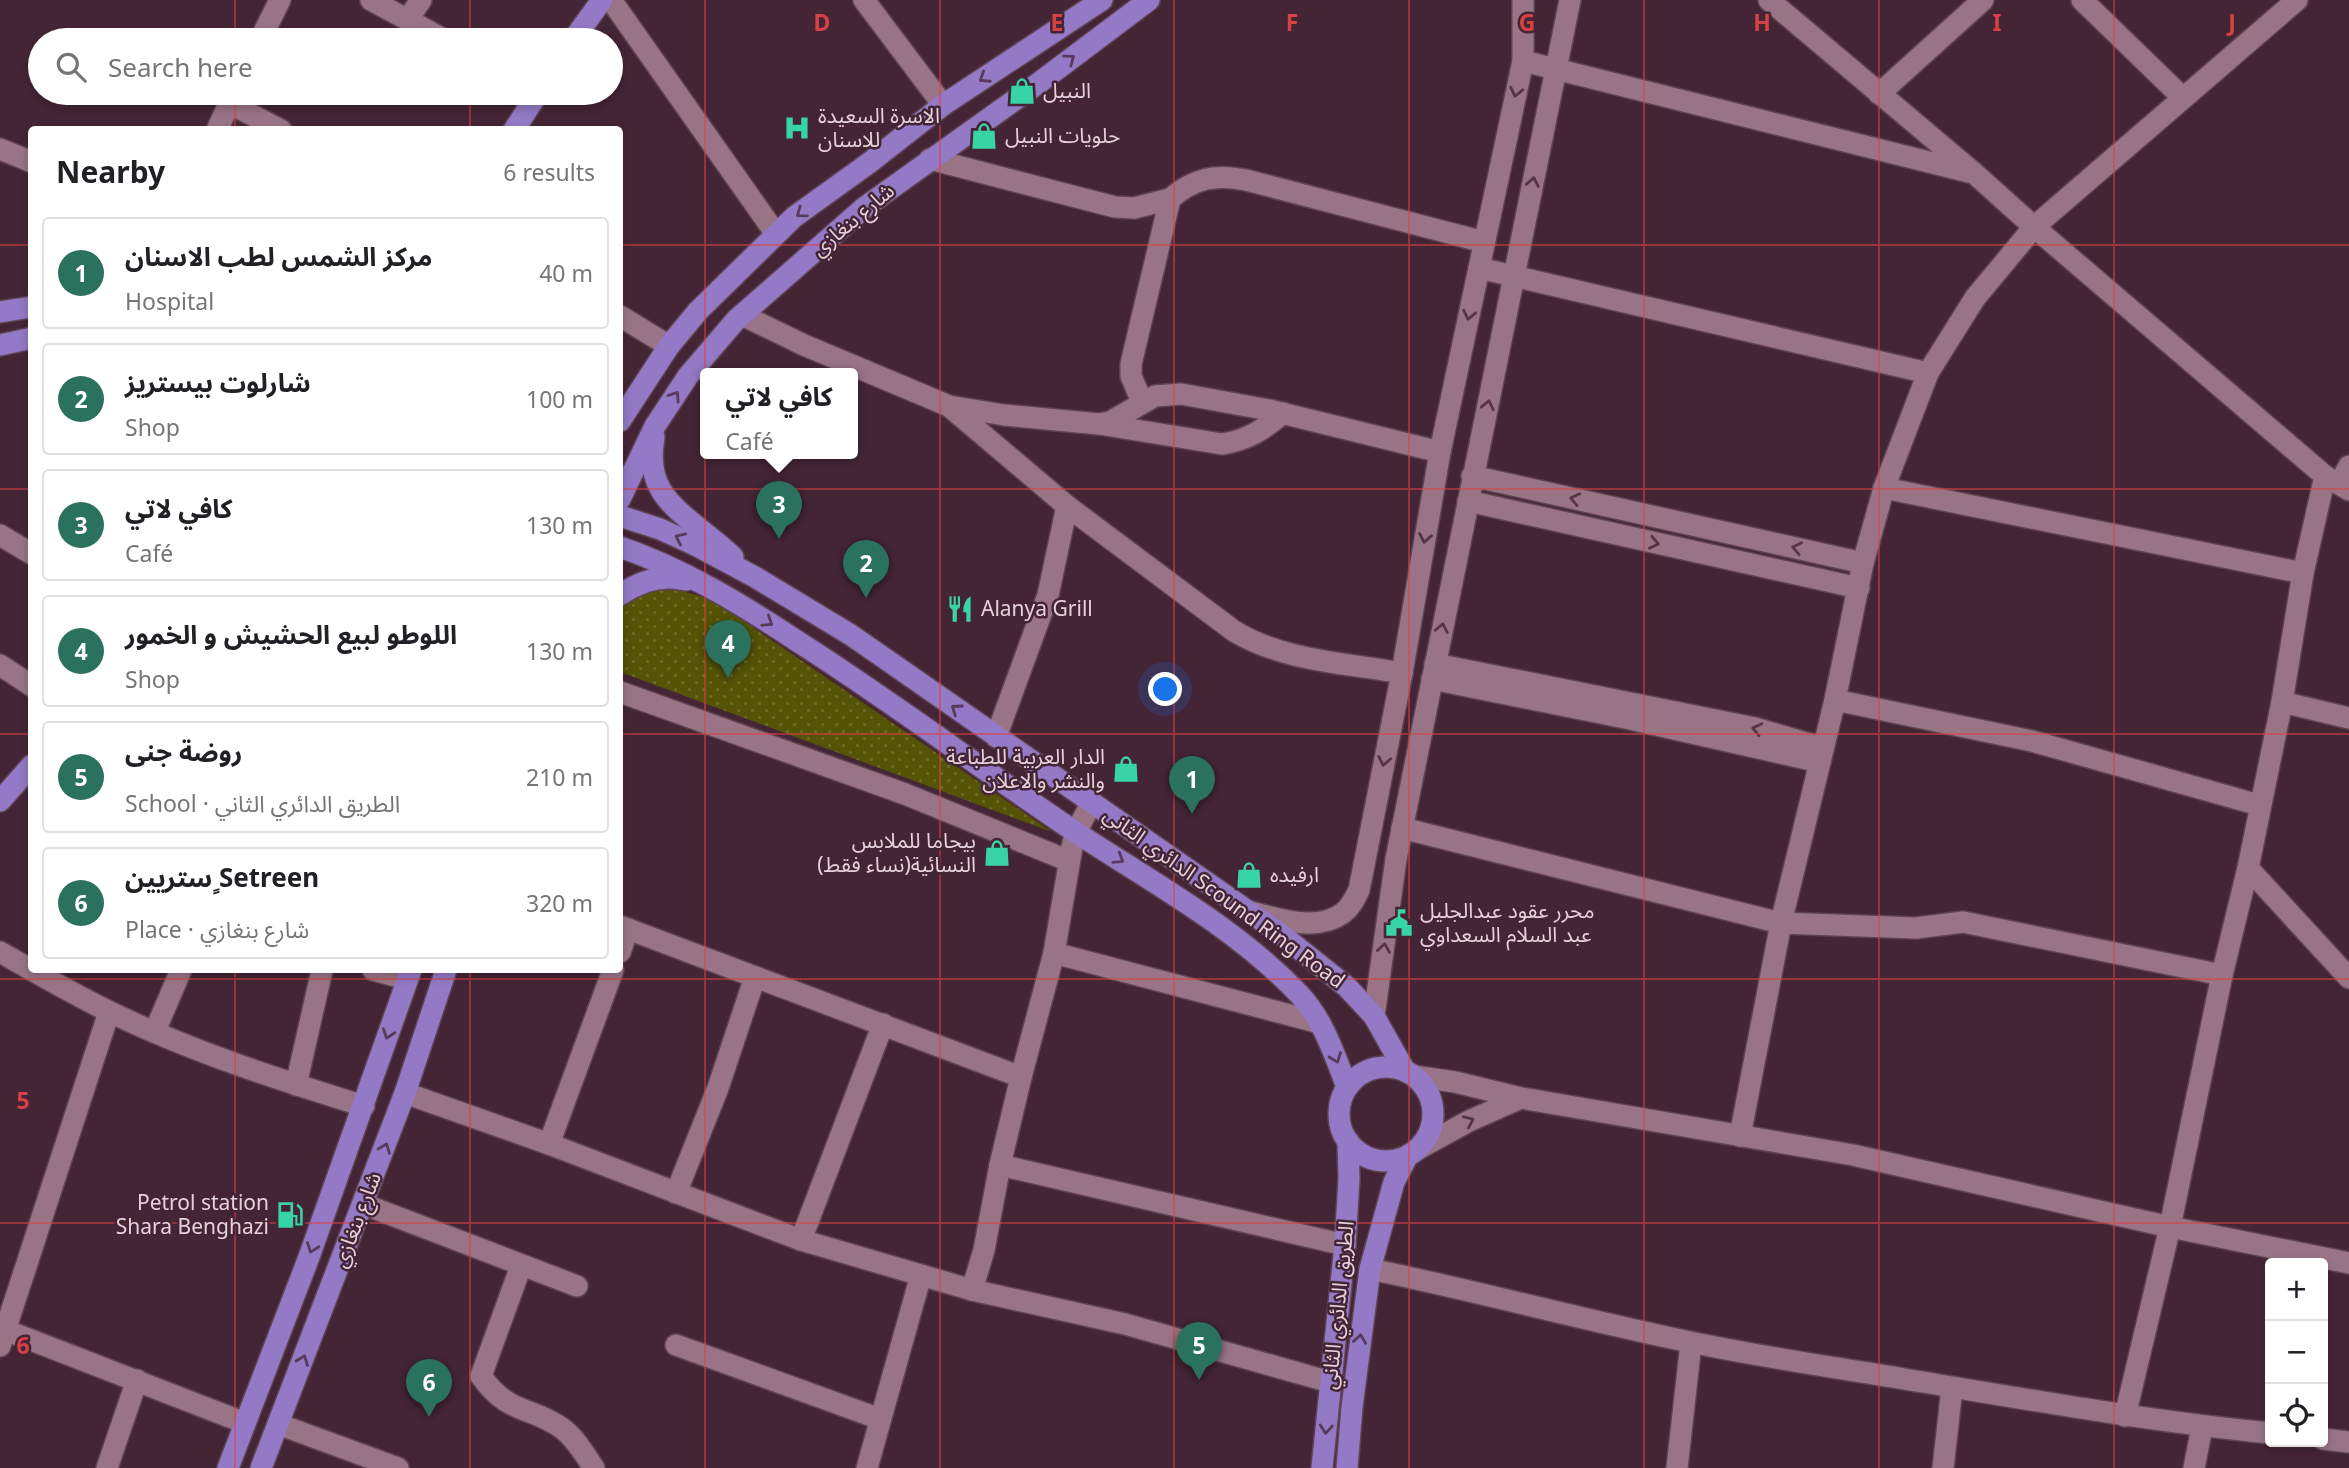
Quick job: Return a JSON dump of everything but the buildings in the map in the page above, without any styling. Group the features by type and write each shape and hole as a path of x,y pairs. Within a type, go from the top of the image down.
{"main road":[{"path":"582,28 602,0"},
{"name":"شارع بنغازي","path":"623,416 669,346 698,311 794,217 943,105 1102,0"},
{"name":"شارع بنغازي","path":"623,493 655,426 688,376 742,315 865,208 1149,0"},
{"path":"516,126 530,105"},
{"path":"0,312 28,308"},
{"path":"0,345 28,339"},
{"path":"655,426 651,457 661,491 755,577"},
{"name":"الدائري الثاني Scound Ring Road","path":"623,517 660,529 755,577 850,635 1092,802 1323,966 1374,1016 1410,1074"},
{"name":"الدائري الثاني Scound Ring Road","path":"623,548 731,598 820,655 1076,832 1177,896 1248,947 1302,997 1320,1023 1348,1087"},
{"path":"623,593 639,583 654,579 675,578 704,584"},
{"path":"3,794 28,769"},
{"name":"شارع بنغازي","path":"261,1468 405,1093 445,973"},
{"name":"شارع بنغازي","path":"228,1468 364,1106 409,974"},
{"path":"1389,1067 1410,1074 1424,1086 1430,1098 1433,1112 1427,1138 1413,1153 1391,1161 1375,1160 1359,1153 1348,1141 1339,1120 1348,1087 1359,1076 1373,1069 1389,1067"},
{"name":"الطريق الدائري الثاني","path":"1322,1468 1345,1245 1348,1141"},
{"name":"الطريق الدائري الثاني","path":"1347,1468 1370,1269 1394,1182 1413,1153"}],"street":[{"path":"266,28 280,0"},
{"path":"372,0 424,28"},
{"path":"408,19 421,0"},
{"path":"611,0 776,234"},
{"path":"864,0 943,105"},
{"path":"1246,911 1291,921 1320,923 1334,918 1349,907 1359,890 1402,673 1440,452 1523,61 1523,0"},
{"path":"1374,1016 1402,828 1570,0"},
{"path":"1769,0 1975,173 2034,227 2340,479 2303,573 2282,702 2248,868 2222,975 2170,1227 2125,1416"},
{"path":"1879,94 1983,0"},
{"path":"2082,0 2183,98"},
{"path":"1740,1136 1781,923 1835,699 1863,563 1884,488 1928,373 1975,298 2034,227 2297,0"},
{"path":"1523,61 1975,173"},
{"path":"219,126 229,105"},
{"path":"243,105 275,126"},
{"path":"0,149 28,160"},
{"path":"930,159 1115,207 1134,208 1171,199 1197,182 1216,176 1230,176 1484,242"},
{"path":"1142,402 1131,376 1131,364 1171,199"},
{"path":"1479,268 1928,373"},
{"path":"742,315 804,345 949,406 1004,415 1099,424 1222,444 1240,441 1260,432 1283,413"},
{"path":"623,318 669,346"},
{"path":"1099,424 1110,422 1155,396 1181,394 1283,413 1440,452"},
{"path":"949,406 1067,506 1234,631 1271,650 1402,673"},
{"path":"1472,477 1863,563"},
{"path":"1884,488 2303,573"},
{"path":"1468,501 1859,588"},
{"path":"996,737 1048,595 1067,506"},
{"path":"0,536 28,553"},
{"path":"0,665 28,683"},
{"path":"1433,672 1630,719 1821,755"},
{"path":"623,693 905,794 1069,861"},
{"path":"1835,699 2032,741 2259,805"},
{"path":"2282,702 2349,718"},
{"path":"972,1290 984,1250 1000,1165 1021,1077 1054,953 1076,832 1092,802"},
{"path":"1402,828 1781,923 1916,928 1963,922 2222,975"},
{"path":"2248,868 2349,978"},
{"path":"624,928 1021,1077"},
{"path":"0,952 28,967"},
{"path":"1054,953 1320,1023"},
{"path":"38,973 109,1012 155,1031 296,1085 364,1106"},
{"path":"155,1031 180,973"},
{"path":"296,1085 321,973"},
{"path":"549,1144 612,973"},
{"path":"676,1193 718,1088 755,977"},
{"path":"109,1012 2,1335 137,1380 245,1423"},
{"path":"801,1240 883,1024"},
{"path":"1410,1074 1521,1098 1853,1155 2170,1227 2349,1263"},
{"path":"405,1093 549,1144 801,1240 972,1290 1125,1324 1329,1382"},
{"path":"1413,1153 1469,1121 1521,1098"},
{"path":"1000,1165 1345,1245"},
{"path":"363,1204 577,1286"},
{"path":"521,1266 481,1376 491,1391 503,1400 560,1427 594,1468"},
{"path":"1370,1269 1691,1342 2125,1416 2265,1433"},
{"path":"867,1468 921,1275"},
{"path":"1677,1468 1691,1342"},
{"path":"676,1345 880,1419"},
{"path":"107,1468 137,1380"},
{"path":"1943,1468 1952,1388"},
{"path":"278,1424 398,1468"},
{"path":"2194,1468 2202,1427"},
{"path":"2328,1440 2349,1442"}],"shaded area":[{"path":"675,589 713,600 1052,832 623,673 623,601 648,590"}],"place":[{"name":"النبيل","path":"1022,91"},
{"name":"الاسرة السعيدة للاسنان","path":"797,128"},
{"name":"حلويات النبيل","path":"984,136"},
{"name":"كافي لاتي","path":"779,539"},
{"name":"شارلوت بيستريز","path":"866,598"},
{"name":"Alanya Grill","path":"960,609"},
{"name":"اللوطو لبيع الحشيش و الخمور","path":"728,678"},
{"name":"الدار العربية للطباعة والنشر والاعلان","path":"1126,769"},
{"name":"مركز الشمس لطب الاسنان","path":"1192,814"},
{"name":"بيجاما للملابس النسائية(نساء فقط)","path":"997,853"},
{"name":"ارفيده","path":"1249,875"},
{"name":"محرر عقود عبدالجليل عبد السلام السعداوي","path":"1399,923"},
{"name":"Petrol station Shara Benghazi","path":"290,1215"},
{"name":"روضة جنى","path":"1199,1380"},
{"name":"ستريين ٍSetreen","path":"429,1417"}]}
